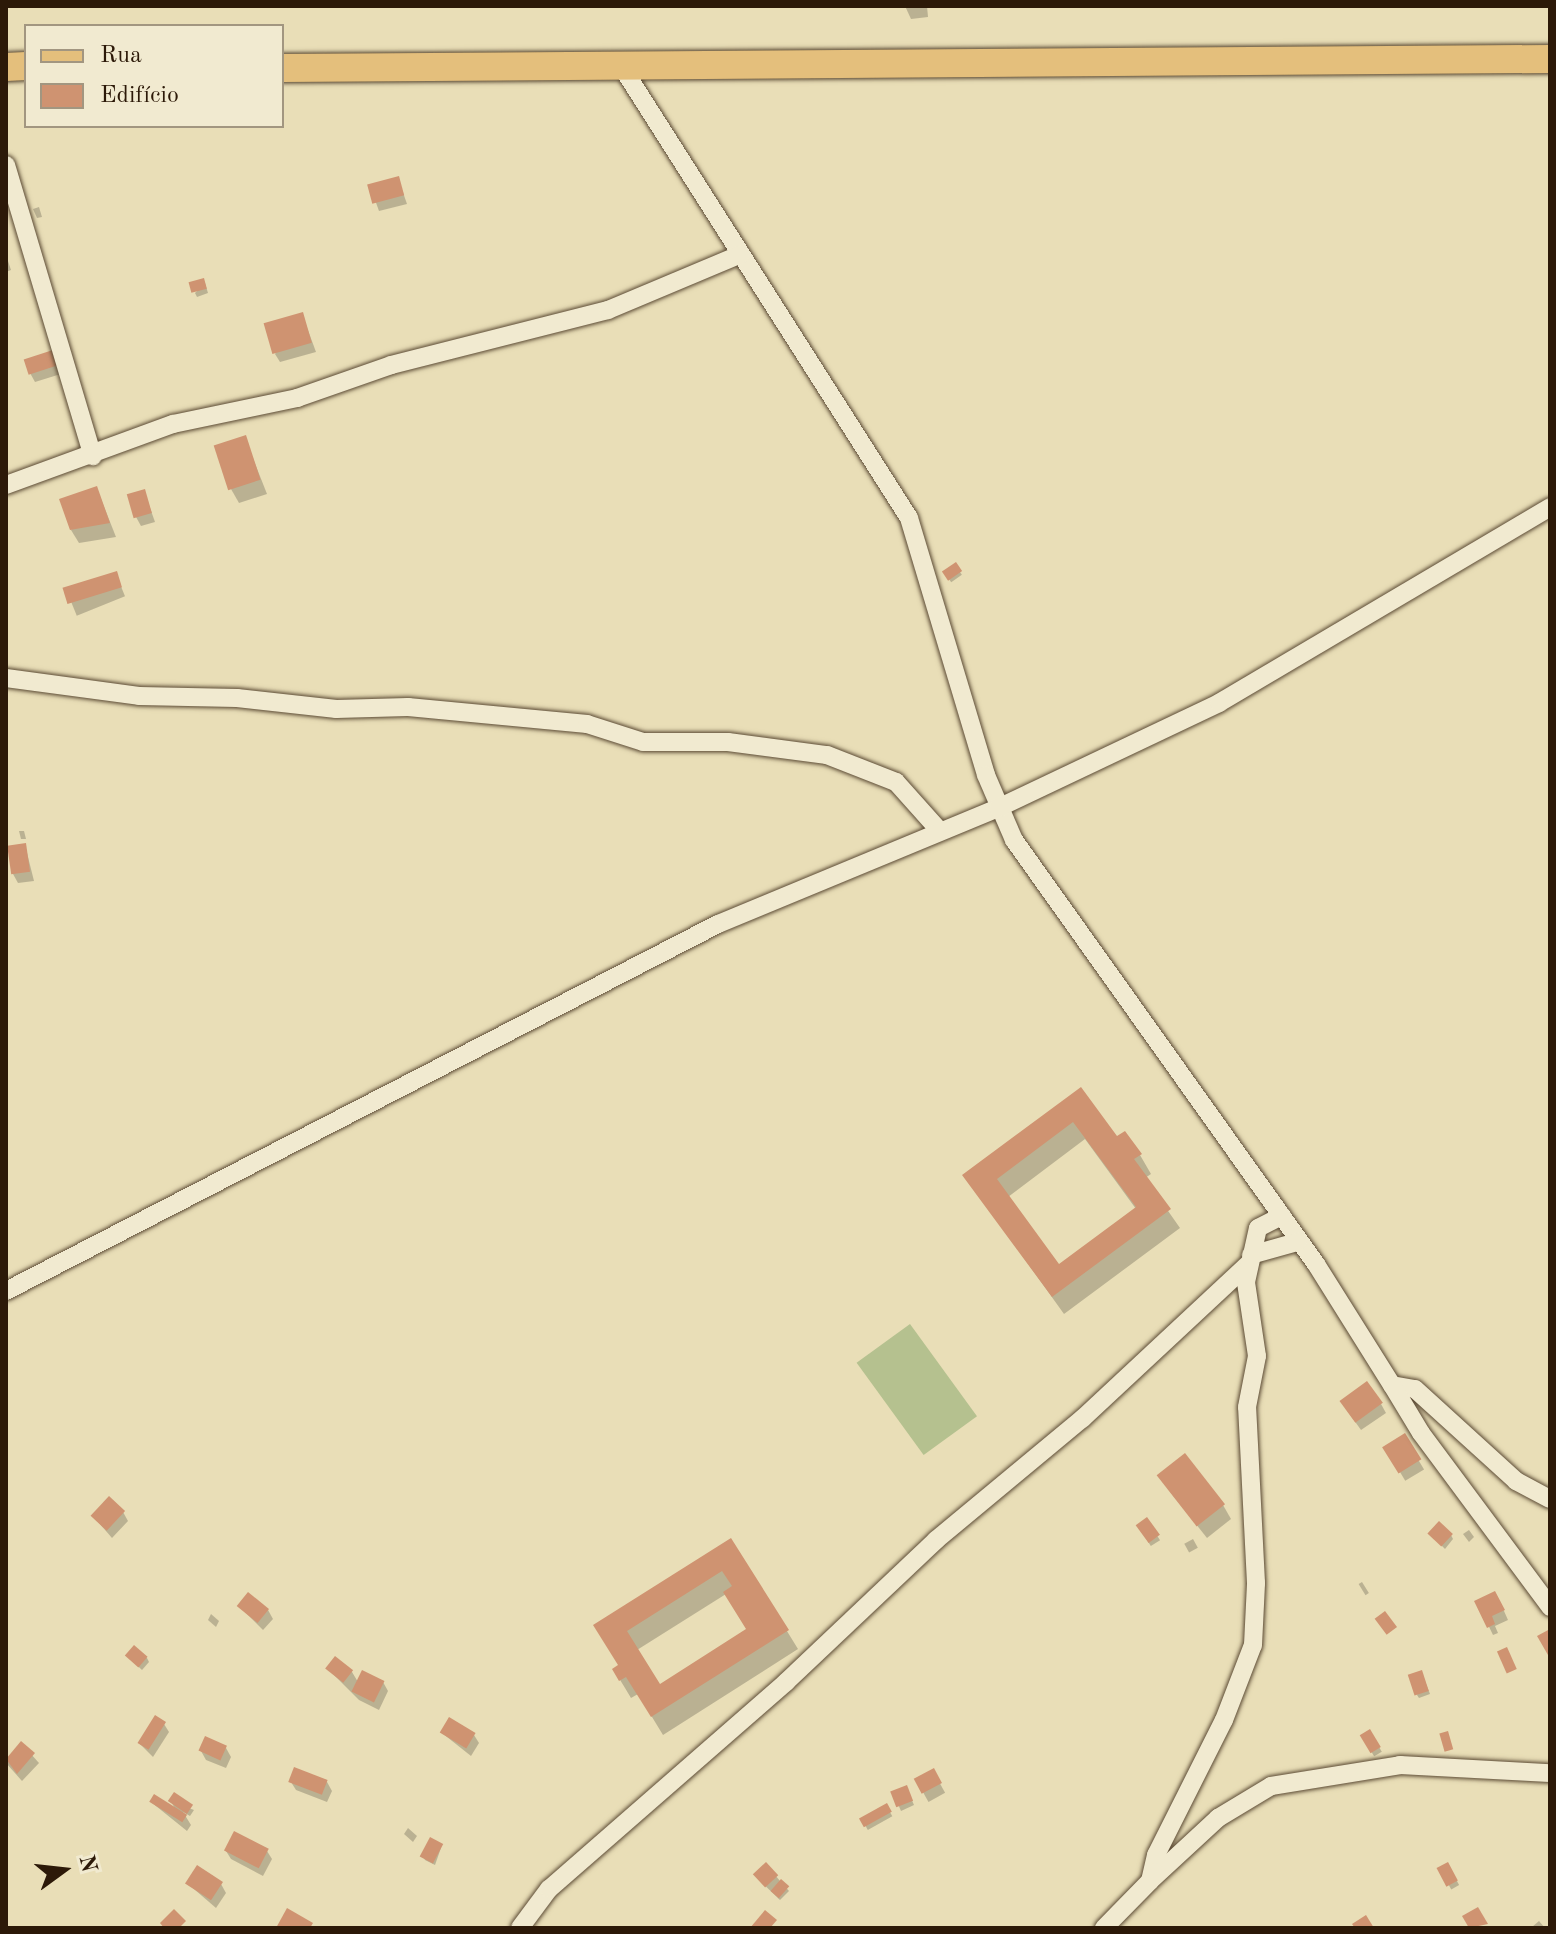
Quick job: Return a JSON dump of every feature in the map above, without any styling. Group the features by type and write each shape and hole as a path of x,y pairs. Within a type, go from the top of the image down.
{"main road":[{"path":"284,68 1550,59"}],"street":[{"path":"620,64 909,518 998,808 1014,840 1282,1216 1421,1433 1550,1607"},
{"path":"6,165 93,456"},
{"path":"6,485 93,456 173,424 297,398 391,365 608,310 741,254"},
{"path":"6,1291 718,924 938,829 998,808 1219,703 1550,507"},
{"path":"6,678 139,696 237,698 336,709 408,707 587,724 643,742 728,742 827,755 896,782 938,829"},
{"path":"1150,1881 1156,1855 1224,1720 1253,1645 1256,1583 1247,1407 1257,1356 1245,1294 1249,1260 1258,1228 1282,1216"},
{"path":"520,1928 549,1889 786,1682 936,1540 1082,1419 1249,1260 1297,1242"},
{"path":"1392,1385 1415,1389 1516,1481 1550,1499"},
{"path":"1104,1928 1218,1818 1271,1786 1400,1765 1550,1773"}],"green space":[{"path":"910,1324 977,1416 924,1455 857,1363"}],"building":[{"path":"399,176 404,195 372,204 367,185"},
{"path":"204,278 207,289 191,293 189,282"},
{"path":"303,312 312,343 272,354 264,323"},
{"path":"56,349 61,364 29,375 24,360"},
{"path":"246,435 261,480 228,490 214,446"},
{"path":"97,486 110,523 70,530 59,499"},
{"path":"145,489 152,513 134,518 127,494"},
{"path":"956,562 962,571 948,581 942,572"},
{"path":"117,571 122,587 67,604 62,588"},
{"path":"26,843 30,872 11,874 7,846"},
{"path":"1081,1087 1117,1136 1125,1131 1142,1154 1134,1159 1171,1209 1052,1297 962,1175","holes":["1073,1122 1136,1207 1059,1264 997,1179"]},
{"path":"1367,1381 1383,1403 1355,1423 1339,1401"},
{"path":"1405,1433 1421,1459 1399,1474 1382,1447"},
{"path":"1185,1453 1225,1504 1197,1526 1157,1475"},
{"path":"109,1496 125,1511 107,1531 91,1516"},
{"path":"1147,1517 1160,1535 1149,1543 1136,1525"},
{"path":"1439,1521 1453,1534 1441,1546 1427,1533"},
{"path":"731,1538 789,1630 651,1717 626,1677 619,1681 612,1669 618,1665 593,1625","holes":["722,1571 732,1586 723,1592 746,1629 660,1684 627,1631"]},
{"path":"1495,1591 1505,1610 1492,1616 1495,1624 1487,1628 1474,1601"},
{"path":"248,1592 269,1609 258,1623 237,1606"},
{"path":"1385,1611 1397,1627 1387,1635 1375,1619"},
{"path":"1550,1629 1550,1654 1548,1655 1537,1636"},
{"path":"134,1645 148,1657 138,1667 125,1656"},
{"path":"1507,1647 1517,1669 1507,1673 1497,1651"},
{"path":"335,1656 353,1670 343,1683 325,1669"},
{"path":"362,1670 384,1681 374,1703 351,1692"},
{"path":"1422,1670 1429,1691 1415,1696 1408,1675"},
{"path":"155,1715 166,1722 149,1750 138,1743"},
{"path":"449,1717 476,1733 466,1748 440,1732"},
{"path":"1370,1729 1381,1747 1371,1753 1360,1735"},
{"path":"1448,1731 1453,1749 1445,1752 1439,1733"},
{"path":"205,1736 227,1746 220,1760 198,1751"},
{"path":"21,1741 35,1753 17,1774 6,1759"},
{"path":"294,1767 328,1780 322,1795 288,1782"},
{"path":"934,1768 942,1783 922,1794 914,1779"},
{"path":"907,1785 913,1801 896,1807 890,1791"},
{"path":"174,1792 193,1805 187,1814 168,1801"},
{"path":"154,1794 187,1815 182,1822 149,1802"},
{"path":"887,1803 892,1812 864,1827 859,1819"},
{"path":"234,1831 269,1849 259,1868 224,1851"},
{"path":"430,1837 443,1844 433,1863 420,1856"},
{"path":"766,1862 778,1875 765,1887 753,1874"},
{"path":"1448,1862 1458,1881 1446,1887 1437,1868"},
{"path":"197,1865 223,1882 211,1900 185,1883"},
{"path":"781,1879 789,1886 779,1898 771,1891"},
{"path":"1478,1907 1488,1924 1469,1928 1462,1916"},
{"path":"287,1908 313,1923 310,1928 276,1928"},
{"path":"174,1909 186,1921 179,1928 164,1928 160,1923"},
{"path":"765,1910 777,1920 770,1928 750,1928"},
{"path":"1366,1915 1374,1928 1355,1928 1352,1924"}]}
